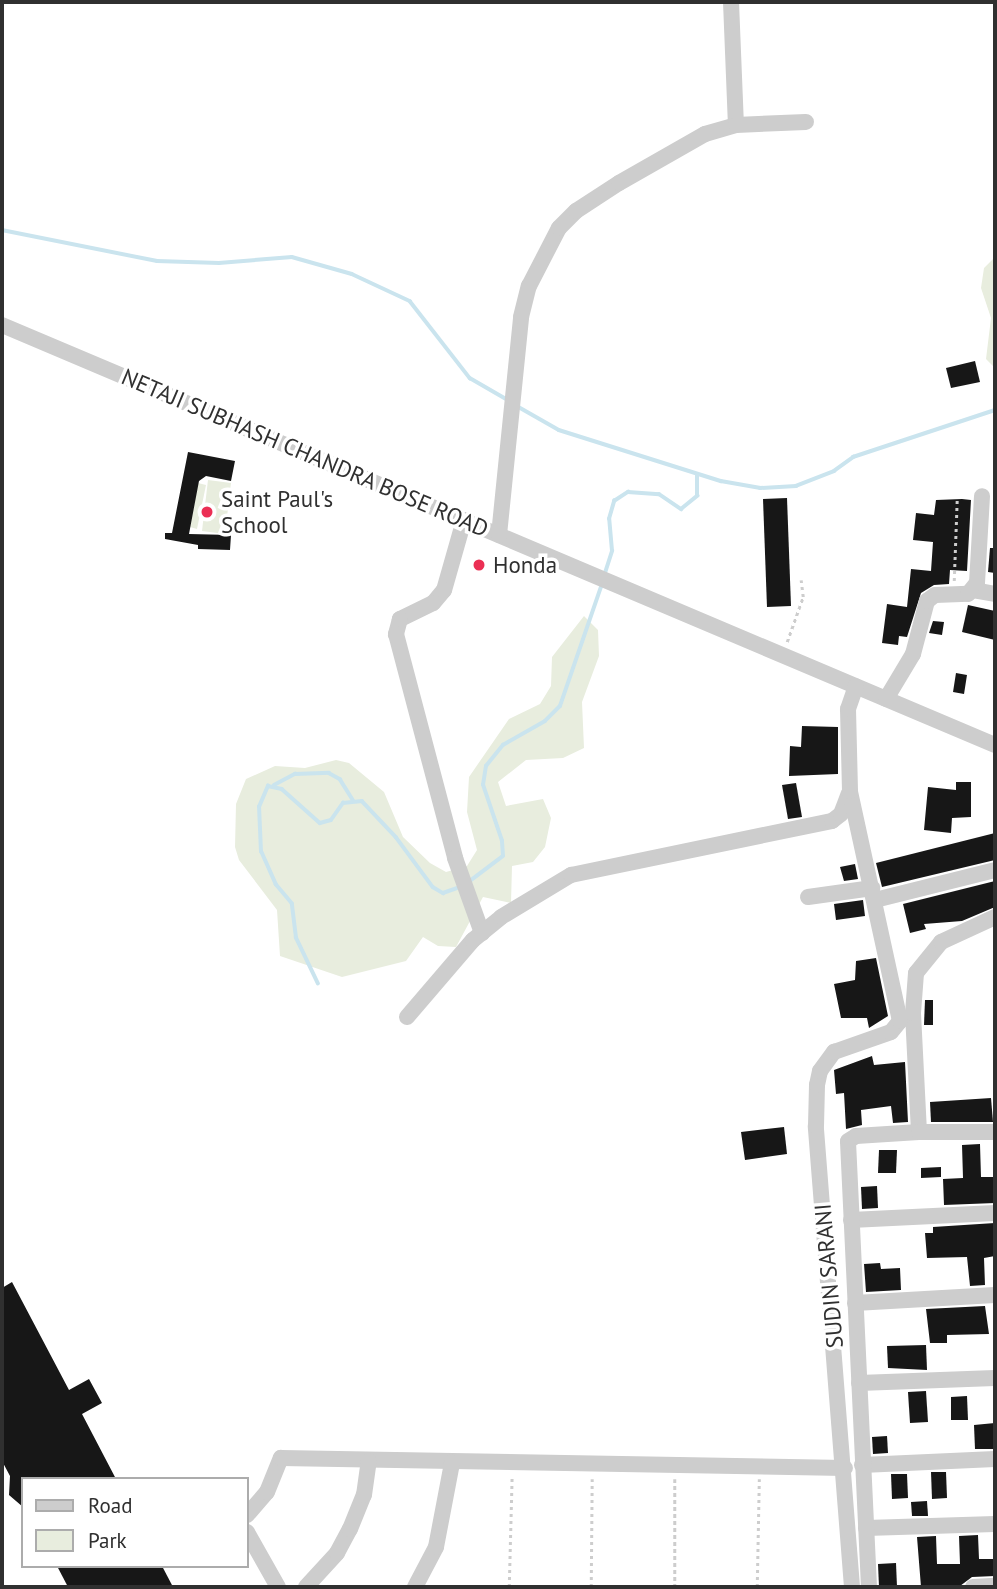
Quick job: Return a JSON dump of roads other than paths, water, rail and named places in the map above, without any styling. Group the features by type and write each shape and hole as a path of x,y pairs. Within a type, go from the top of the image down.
{"street":[{"path":"731,2 736,125"},
{"path":"499,535 513,372 529,286 559,228 576,211 683,145 736,125 806,122"},
{"name":"NETAJI SUBHASH CHANDRA BOSE ROAD","path":"2,325 995,745"},
{"path":"973,590 979,571 982,496"},
{"path":"464,520 444,590 433,603 403,616 396,629 463,884 482,933"},
{"path":"886,699 913,654 927,601 935,595 953,595 973,590 995,594"},
{"path":"856,686 848,709 850,791 873,894"},
{"path":"832,821 841,814 850,791"},
{"path":"407,1017 482,933 571,875 856,816"},
{"path":"808,897 873,894 995,870"},
{"name":"SUDIN SARANI","path":"852,1587 845,1466 816,1126 817,1085 820,1070 834,1052 894,1030 900,1015 873,894"},
{"path":"919,1132 913,1013 916,973 941,942 995,917"},
{"path":"869,1587 850,1220 850,1138 919,1132 995,1132"},
{"path":"850,1220 995,1213"},
{"path":"855,1303 995,1295"},
{"path":"859,1383 995,1378"},
{"path":"248,1514 267,1492 281,1458 512,1465 675,1466 845,1466 995,1459"},
{"path":"306,1587 337,1553 350,1529 364,1495 369,1461"},
{"path":"415,1587 436,1547 452,1463"},
{"path":"866,1528 995,1524"},
{"path":"248,1534 278,1587"},
{"path":"973,1587 995,1586"}],"waterway":[{"path":"2,230 157,261 219,263 292,257 352,274 410,301 470,378 508,400"},
{"path":"517,406 559,430 721,481 760,488 796,486 834,471 853,457 995,410"},
{"path":"605,573 612,551 609,519 614,501 628,492 659,494 681,509 697,496 697,475"},
{"path":"470,881 503,856 502,841 483,785 486,766 503,745 545,721 560,706 602,584"},
{"path":"274,785 295,774 329,773 340,779 353,800"},
{"path":"318,984 296,938 292,904 276,885 261,852 259,807 268,786 282,789 320,823 331,820 343,803 362,801 396,837 433,887 443,893 460,887"}],"place":[{"name":"Saint Paul's School","path":"207,512"},
{"name":"Honda","path":"479,565"}]}
